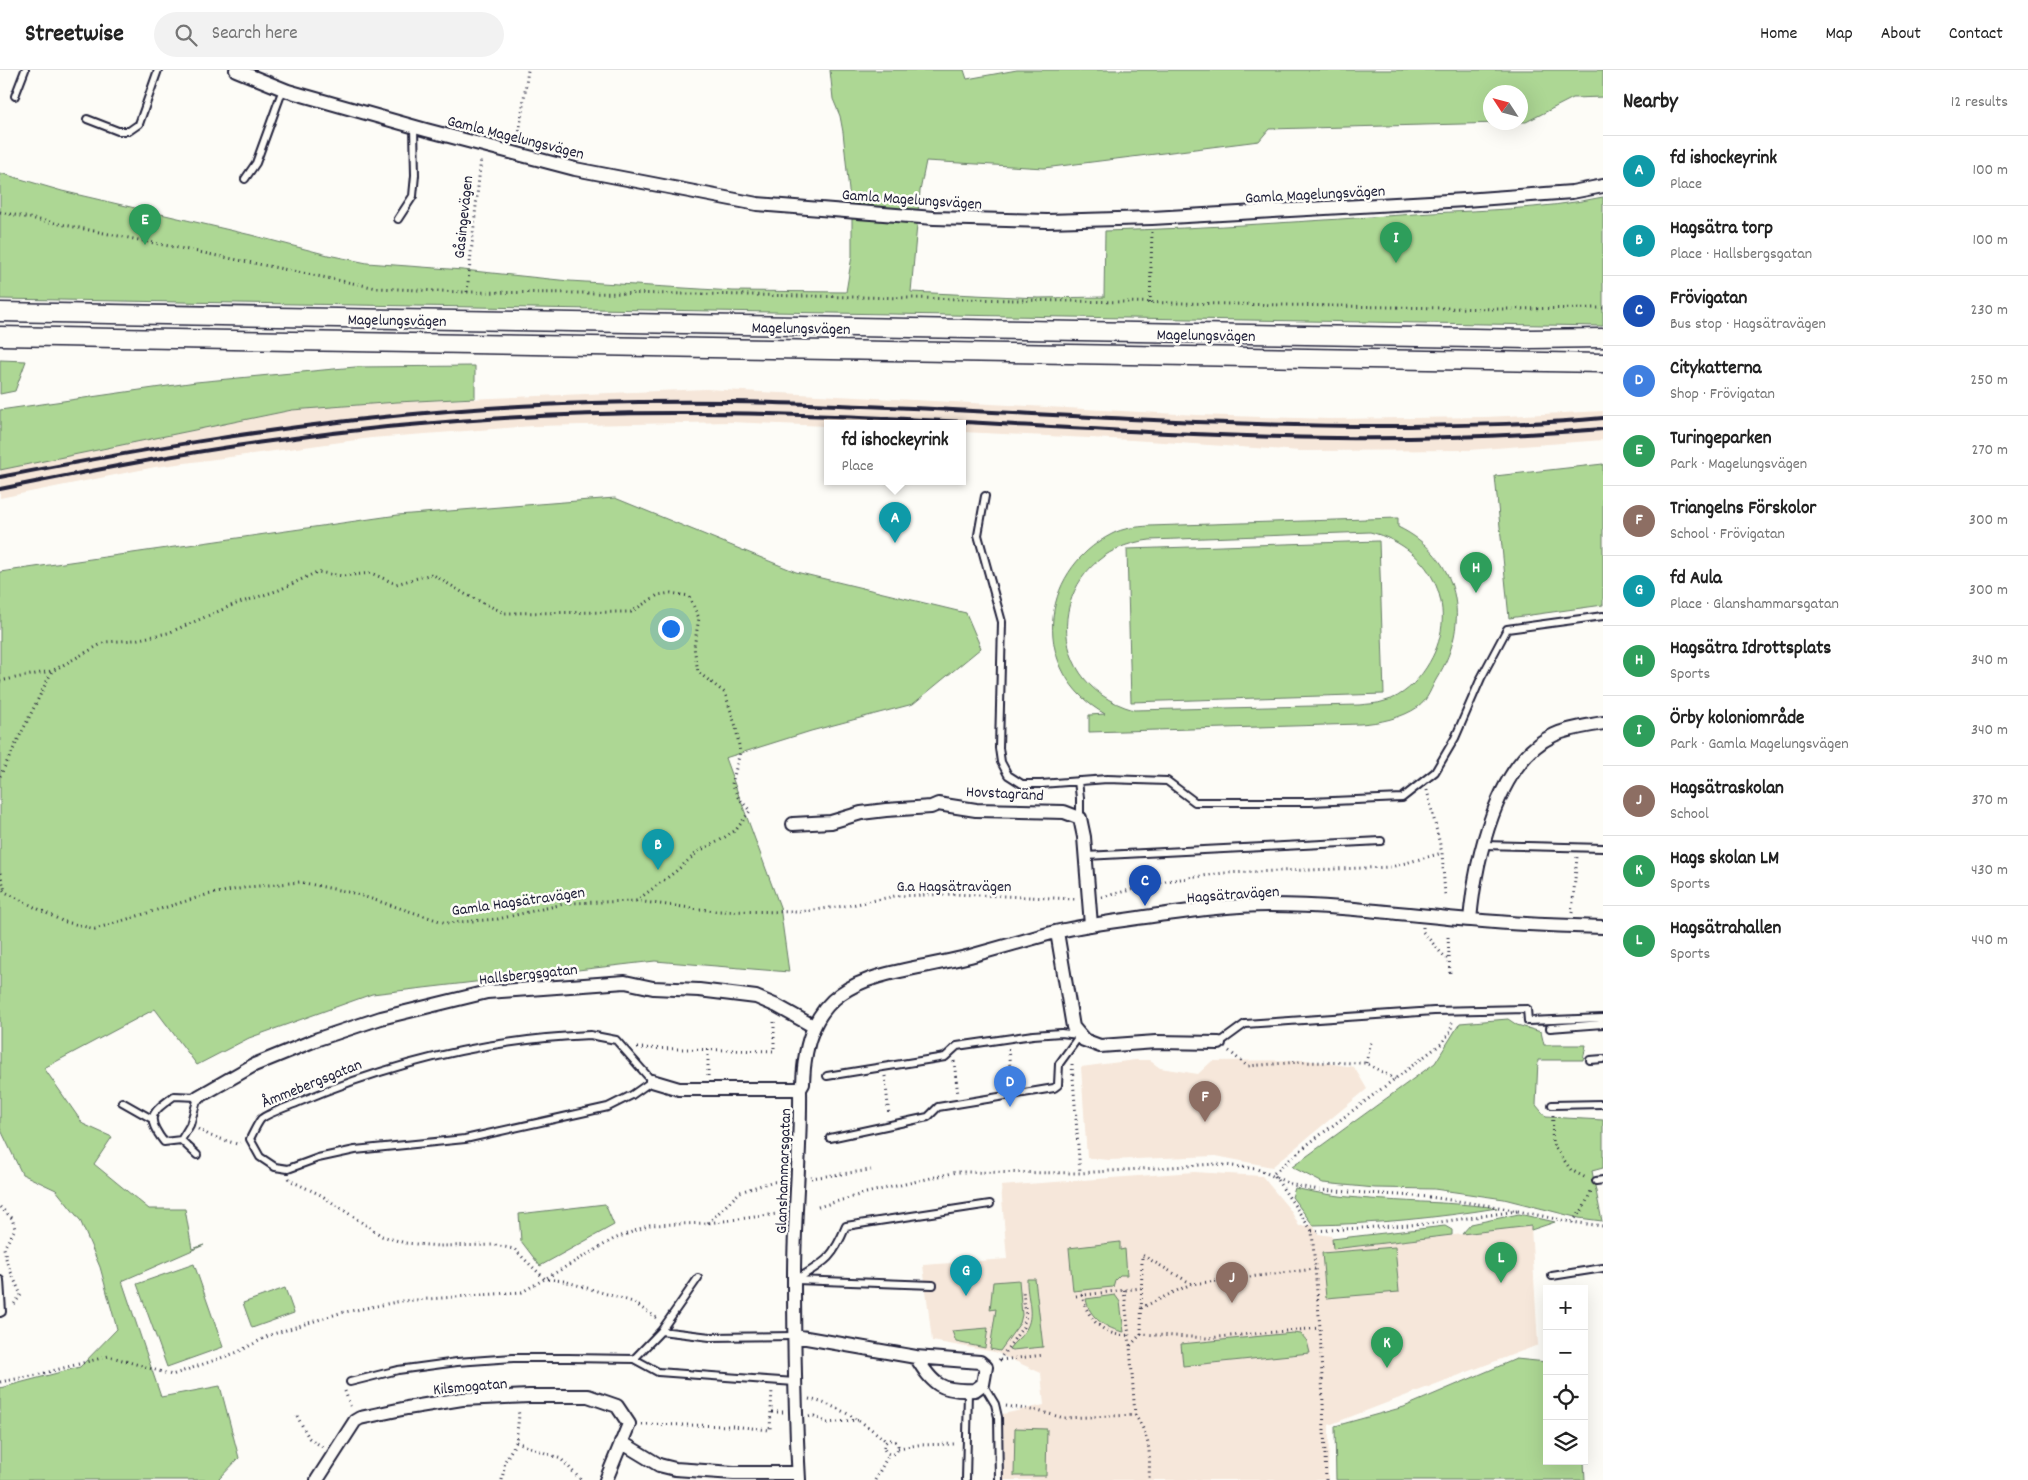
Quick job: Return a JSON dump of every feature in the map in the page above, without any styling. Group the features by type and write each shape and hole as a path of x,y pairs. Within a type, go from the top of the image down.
{"main road":[{"name":"Magelungsvägen","path":"0,312 1518,339 1603,338"},
{"name":"Magelungsvägen","path":"0,336 1603,362"}],"street":[{"name":"Gamla Magelungsvägen","path":"236,70 283,89 414,127 575,169 758,204 934,218 1047,221 1152,218 1484,199 1572,192 1603,186"},
{"path":"1470,920 1473,884 1482,844 1499,800 1530,751 1554,735 1603,723"},
{"name":"Hovstagränd","path":"793,824 831,822 861,813 931,807 938,804 976,810 1064,812 1080,818"},
{"path":"1080,818 1091,925"},
{"name":"Hagsätravägen","path":"822,1012 841,994 862,981 902,969 968,956 1057,932 1091,925 1197,910 1268,905 1335,906 1519,924 1603,927"},
{"path":"1057,932 1073,1027 1084,1040 1100,1046 1156,1042 1219,1043"},
{"name":"Hallsbergsgatan","path":"198,1097 254,1065 318,1039 382,1018 487,992 625,982 653,988 699,990 756,997 777,1006 813,1026"},
{"name":"Glanshammarsgatan","path":"798,1477 795,1420 794,1280 799,1180 800,1089 803,1084 806,1045 813,1026 822,1012"},
{"path":"652,1081 679,1089 800,1089"},
{"path":"795,1336 916,1357 980,1362 986,1367 983,1384 975,1390 943,1388 928,1377 916,1357"},
{"name":"Kilsmogatan","path":"355,1421 360,1418 407,1408 462,1399 588,1396 617,1406 629,1424"},
{"path":"317,1480 355,1421"},
{"path":"606,1480 629,1424"},
{"path":"622,1442 659,1465 675,1469 798,1477"}],"lane":[{"path":"15,96 25,70"},
{"path":"87,119 118,131 128,130 139,124 158,70"},
{"path":"245,179 256,163 283,89"},
{"path":"398,219 412,196 415,175 414,127"},
{"path":"984,496 978,535 1002,622 999,748 1002,762 1008,775 1022,784 1107,779 1167,781 1195,802 1310,802 1402,798 1435,772 1455,738 1481,678 1507,629 1603,616"},
{"path":"1078,781 1080,818"},
{"path":"1085,856 1381,841"},
{"path":"1482,844 1603,848"},
{"path":"1219,1043 1245,1024 1434,1011 1527,1009 1528,1021 1603,1018"},
{"path":"1550,1028 1603,1024"},
{"path":"827,1076 945,1057 958,1046 1007,1038 1033,1034 1061,1033 1080,1035 1059,1064 1058,1085 1054,1088 938,1107 928,1117 830,1138"},
{"name":"Åmmebergsgatan","path":"250,1139 262,1119 333,1088 451,1052 505,1043 555,1036 581,1036 616,1040 652,1081"},
{"path":"1590,1060 1603,1059"},
{"path":"250,1139 260,1157 275,1167 284,1168 355,1150 465,1139 608,1107 632,1095 652,1081"},
{"path":"174,1096 198,1097 190,1125 182,1140 164,1142 154,1129 152,1119 156,1109 174,1096"},
{"path":"122,1102 152,1119"},
{"path":"1553,1108 1603,1104"},
{"path":"182,1140 197,1155"},
{"path":"794,1280 825,1263 838,1244 846,1226 990,1204"},
{"path":"1552,1276 1603,1268"},
{"path":"634,1359 661,1332 698,1278"},
{"path":"0,1280 1,1313"},
{"path":"794,1280 933,1286"},
{"path":"661,1332 710,1337 795,1336"},
{"path":"350,1382 398,1370 457,1362 513,1358 634,1359 658,1372 795,1382"},
{"path":"983,1384 995,1404 998,1417 999,1480"},
{"path":"966,1480 968,1390"}],"path":[{"path":"515,153 528,70"},
{"name":"Gåsingevägen","path":"467,292 482,145"},
{"path":"0,212 377,288 467,292 1498,309 1603,308"},
{"path":"1150,303 1152,218"},
{"path":"0,680 52,671 105,642 134,640 168,633 233,605 279,590 317,572 342,576 371,573 396,584 432,574 465,594 504,613 631,612 658,595 671,593 689,596 699,618 694,647 698,672 725,693 736,727 740,752 732,784 738,797 750,811 736,830 699,851 675,872 636,901"},
{"path":"0,776 52,671"},
{"path":"1424,780 1432,806 1442,853 1445,895"},
{"name":"G.a Hagsätravägen","path":"761,912 799,912 905,896 954,894 1089,899 1166,881 1224,873 1391,867 1442,853"},
{"path":"1572,902 1576,865"},
{"path":"0,873 5,892"},
{"name":"Gamla Hagsätravägen","path":"0,886 5,892 62,921 95,929 206,895 249,886 300,882 353,893 446,923 498,919 568,903 636,901 715,911 761,912"},
{"path":"1423,926 1422,932 1450,960"},
{"path":"1448,937 1450,974"},
{"path":"656,1048 774,1051 774,1018 777,1006"},
{"path":"1273,1174 1307,1145 1441,1044 1451,1031 1452,1020"},
{"path":"1080,1035 1072,1058 1080,1173"},
{"path":"1007,1038 1012,1094"},
{"path":"1366,1063 1371,1042"},
{"path":"1219,1043 1247,1066 1300,1062 1366,1063 1395,1078"},
{"path":"708,1049 708,1089"},
{"path":"953,1050 959,1103"},
{"path":"886,1079 890,1126"},
{"path":"1553,1108 1552,1143 1571,1170 1584,1178"},
{"path":"190,1125 211,1136 237,1144 250,1139"},
{"path":"818,1206 957,1172 1080,1173 1216,1164 1257,1169 1273,1174 1293,1185 1319,1190 1430,1197 1603,1226"},
{"path":"284,1168 291,1181 320,1195 382,1236 414,1244 438,1246 495,1245 514,1248 545,1279 564,1280 633,1302 666,1324"},
{"path":"708,1223 740,1192 771,1182 872,1170"},
{"path":"1273,1174 1312,1231 1320,1328 1326,1480"},
{"path":"1571,1222 1583,1209 1599,1181"},
{"path":"0,1207 12,1218 15,1228 4,1248 7,1263 21,1295 14,1306 1,1313"},
{"path":"1312,1231 1426,1224 1519,1211"},
{"path":"0,1382 37,1375 109,1356 172,1374 238,1352 270,1335 340,1313 402,1301 522,1292 614,1239 650,1225 708,1223 777,1214"},
{"path":"1130,1346 1140,1334 1142,1255 1192,1284"},
{"path":"1141,1308 1192,1284 1315,1269"},
{"path":"1076,1296 1141,1288"},
{"path":"1124,1290 1135,1415 1144,1428 1150,1448 1149,1480"},
{"path":"999,1360 1022,1327 1026,1316 1024,1292"},
{"path":"1082,1295 1084,1307 1096,1323 1108,1332 1129,1335"},
{"path":"1140,1334 1207,1338 1320,1328"},
{"path":"980,1362 1044,1356"},
{"path":"629,1424 732,1426 770,1430 772,1380"},
{"path":"350,1382 345,1391 355,1421"},
{"path":"796,1400 808,1399 820,1402 859,1420 886,1441"},
{"path":"995,1404 1038,1411 1064,1418 1135,1415"},
{"path":"502,1480 505,1461 516,1442 519,1415"},
{"path":"297,1416 309,1438 334,1455"},
{"path":"795,1420 814,1416 827,1424 859,1420"},
{"path":"892,1439 897,1442 898,1448 895,1453 889,1454 884,1451 883,1446 886,1441 892,1439"},
{"path":"516,1442 561,1459 582,1480"},
{"path":"898,1448 918,1445 967,1444"},
{"path":"875,1480 889,1454"}],"shaded area":[{"path":"706,389 1197,415 1330,419 1486,417 1603,411 1603,440 1469,450 1301,451 966,432 966,420 824,420 824,426 731,422 533,426 371,438 155,467 0,498 0,470 292,410 397,402"},
{"path":"1149,1060 1160,1068 1198,1074 1212,1061 1305,1060 1354,1067 1367,1089 1272,1167 1216,1156 1109,1160 1087,1158 1081,1067"},
{"path":"1194,1172 1262,1176 1291,1211 1299,1226 1313,1225 1318,1234 1332,1236 1334,1249 1531,1226 1538,1345 1329,1425 1328,1480 1004,1480 1003,1414 1044,1405 1041,1373 995,1352 932,1341 923,1265 1007,1259 1001,1186"}],"green space":[{"path":"830,70 964,70 967,79 1017,70 1603,70 1603,97 1573,98 1528,121 1528,85 1483,85 1483,123 1269,129 1259,141 1044,168 926,161 920,191 911,292 1038,298 1104,297 1105,231 1299,222 1509,209 1557,205 1603,197 1603,326 0,299 0,173 62,191 367,263 463,270 569,281 733,291 846,292 852,256 852,220 843,132 840,116 833,99"},
{"path":"0,360 26,361 15,391 0,394"},
{"path":"475,366 475,398 292,410 0,470 0,410 196,382 355,367"},
{"path":"1603,464 1603,605 1509,618 1495,476"},
{"path":"615,498 796,572 966,613 981,648 913,704 811,731 725,758 780,907 789,972 655,961 372,994 249,1038 197,1065 155,1009 44,1068 83,1124 112,1137 94,1164 149,1209 185,1209 192,1249 204,1245 122,1281 161,1397 220,1386 239,1458 218,1480 0,1480 0,1388 80,1367 117,1329 100,1267 80,1220 56,1190 22,1174 0,1128 0,572 398,515"},
{"path":"1398,518 1398,527 1419,540 1435,555 1447,573 1454,593 1456,614 1454,635 1448,657 1427,697 1418,707 1405,714 1382,721 1089,732 1089,715 1105,714 1081,696 1064,674 1055,649 1053,623 1057,597 1069,572 1087,551 1116,532 1149,526","holes":["1370,532 1392,540 1411,552 1426,567 1436,585 1441,605 1442,625 1437,647 1426,668 1418,678 1397,696 1379,703 1134,710 1102,695 1080,673 1069,647 1067,618 1075,591 1091,567 1116,549 1150,540"]},
{"path":"1379,541 1384,694 1131,702 1127,549"},
{"path":"1508,1019 1517,1025 1541,1032 1544,1045 1586,1045 1583,1060 1538,1060 1536,1105 1546,1117 1603,1120 1603,1168 1592,1171 1602,1221 1579,1218 1504,1199 1434,1189 1375,1188 1323,1183 1292,1167 1435,1063 1460,1023"},
{"path":"1295,1188 1345,1197 1497,1208 1405,1220 1313,1225 1292,1197"},
{"path":"605,1204 614,1225 540,1266 521,1241 519,1214"},
{"path":"1519,1214 1555,1222 1531,1230 1531,1226 1462,1234 1471,1224"},
{"path":"1445,1226 1452,1230 1452,1235 1333,1249 1332,1239"},
{"path":"1120,1242 1120,1250 1125,1249 1127,1275 1120,1275 1115,1280 1113,1287 1073,1291 1069,1248"},
{"path":"1395,1247 1399,1292 1326,1298 1322,1253"},
{"path":"194,1264 223,1347 167,1367 137,1284"},
{"path":"1027,1279 1035,1279 1043,1347 1012,1350 1009,1349 1023,1333 1030,1319"},
{"path":"1019,1280 1022,1315 1020,1323 1000,1351 990,1349 996,1309 990,1310 993,1282"},
{"path":"285,1288 294,1313 252,1328 243,1303"},
{"path":"1115,1295 1120,1302 1124,1332 1100,1322 1091,1312 1086,1299"},
{"path":"988,1328 985,1348 956,1342 952,1331"},
{"path":"1293,1333 1301,1334 1307,1341 1310,1353 1183,1366 1181,1344"},
{"path":"1516,1359 1543,1362 1543,1465 1584,1465 1585,1480 1336,1480 1335,1426 1404,1407"},
{"path":"1015,1428 1047,1429 1046,1476 1014,1476"}],"railway":[{"path":"0,477 111,456 335,422 483,408 554,404 624,402 815,404 1239,424 1324,426 1482,425 1603,418"},
{"path":"0,489 101,469 237,446 321,434 472,420 623,413 757,414 922,420"},
{"path":"966,422 1170,433 1336,438 1470,436 1603,429"}],"place":[{"name":"Turingeparken","path":"145,245"},
{"name":"Örby koloniområde","path":"1396,263"},
{"name":"fd ishockeyrink","path":"895,543"},
{"name":"Hagsätra Idrottsplats","path":"1476,593"},
{"name":"Hagsätra torp","path":"658,870"},
{"name":"Frövigatan","path":"1145,906"},
{"name":"Citykatterna","path":"1010,1107"},
{"name":"Triangelns Förskolor","path":"1205,1122"},
{"name":"Hagsätrahallen","path":"1501,1283"},
{"name":"fd Aula","path":"966,1296"},
{"name":"Hagsätraskolan","path":"1232,1303"},
{"name":"Hags skolan LM","path":"1387,1368"}]}
